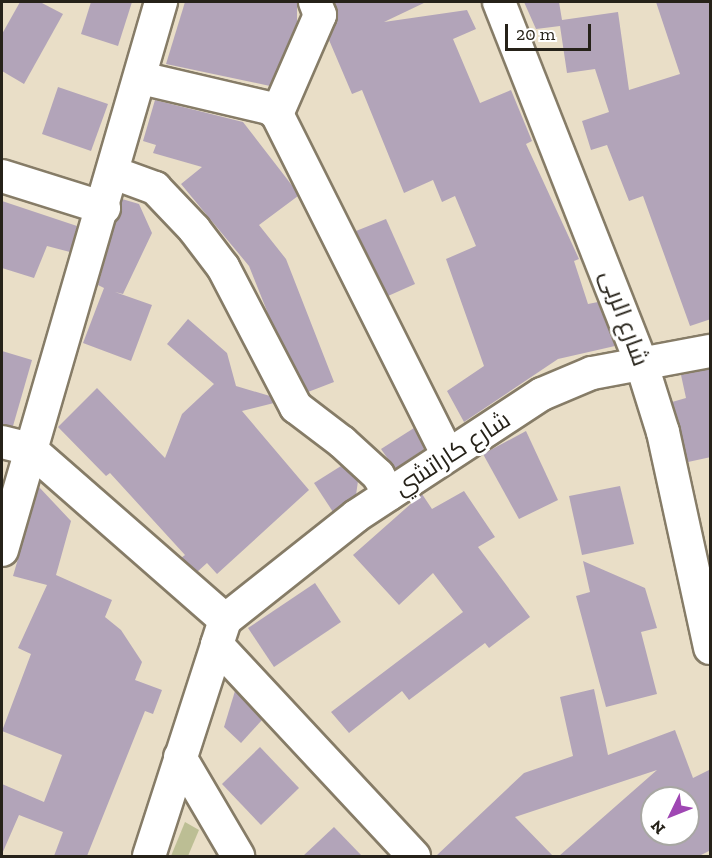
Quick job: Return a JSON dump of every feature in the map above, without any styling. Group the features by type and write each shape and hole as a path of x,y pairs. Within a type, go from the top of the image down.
{"street":[{"path":"2,550 16,445 104,208 161,2"},
{"path":"277,114 320,15 315,2"},
{"name":"شارع الربى","path":"499,2 641,362 663,432 711,648"},
{"path":"141,78 269,108 277,114 447,454"},
{"path":"114,173 156,188 194,229 223,267 296,407 342,442 389,494"},
{"path":"2,176 104,208"},
{"name":"شارع كاراتشي","path":"221,633 389,494 542,394 592,373 641,362 711,351"},
{"path":"16,445 221,633 414,856"},
{"path":"149,856 221,633"},
{"path":"180,757 238,856"}],"green space":[{"path":"185,822 199,830 188,856 171,856"}],"building":[{"path":"20,2 40,2 63,14 24,84 2,71 2,34"},
{"path":"91,2 132,2 118,46 81,34"},
{"path":"185,2 297,2 297,22 270,86 166,64"},
{"path":"334,2 426,2 384,22 467,10 476,29 453,39 480,103 511,90 532,141 526,144 579,259 574,261 588,304 598,302 615,346 558,359 464,422 447,391 484,366 446,259 476,246 455,196 442,202 433,180 404,193 362,90 352,94 329,40 337,21"},
{"path":"524,2 559,2 562,20 618,12 629,90 680,74 656,2 711,2 711,319 690,326 643,196 629,201 607,145 591,150 582,121 609,112 595,69 567,73 560,26 536,29"},
{"path":"58,87 108,104 91,151 42,134"},
{"path":"155,100 243,122 294,188 298,196 259,225 286,259 334,382 308,392 269,316 249,266 181,184 202,167 153,153 156,145 143,141"},
{"path":"122,199 139,204 152,233 123,294 115,292 152,305 131,361 83,343 104,288 98,285"},
{"path":"2,201 77,226 70,252 47,246 34,278 2,268"},
{"path":"386,219 415,284 388,296 356,231"},
{"path":"188,319 227,353 236,386 270,396 274,403 242,411 309,490 217,574 207,563 197,572 181,558 185,555 110,473 106,476 58,427 97,388 165,458 182,414 214,384 167,344"},
{"path":"2,351 32,360 13,426 2,425"},
{"path":"711,369 711,457 688,462 672,402 686,398 681,375"},
{"path":"414,428 424,449 395,469 381,449"},
{"path":"526,431 558,500 519,519 483,454"},
{"path":"341,466 358,481 356,495 333,512 314,483"},
{"path":"620,486 634,544 582,555 569,496"},
{"path":"39,487 71,521 56,575 112,600 105,617 121,630 142,662 135,680 162,690 153,714 145,711 87,856 54,856 63,832 19,815 2,854 2,784 44,802 62,755 2,731 31,654 18,648 47,585 13,576"},
{"path":"464,491 495,537 478,547 530,617 489,648 485,643 409,700 402,691 349,733 331,712 463,612 433,573 399,605 353,555 422,494 432,509"},
{"path":"583,561 645,588 657,628 641,632 657,694 606,707 576,596 590,592"},
{"path":"315,583 341,622 274,667 248,628"},
{"path":"594,689 608,755 675,730 693,778 711,769 711,850 699,856 559,856 657,770 515,817 553,856 436,856 524,773 573,756 560,697"},
{"path":"235,691 262,720 241,743 224,727"},
{"path":"260,747 299,788 261,825 222,784"},
{"path":"334,827 362,856 303,856"}]}
